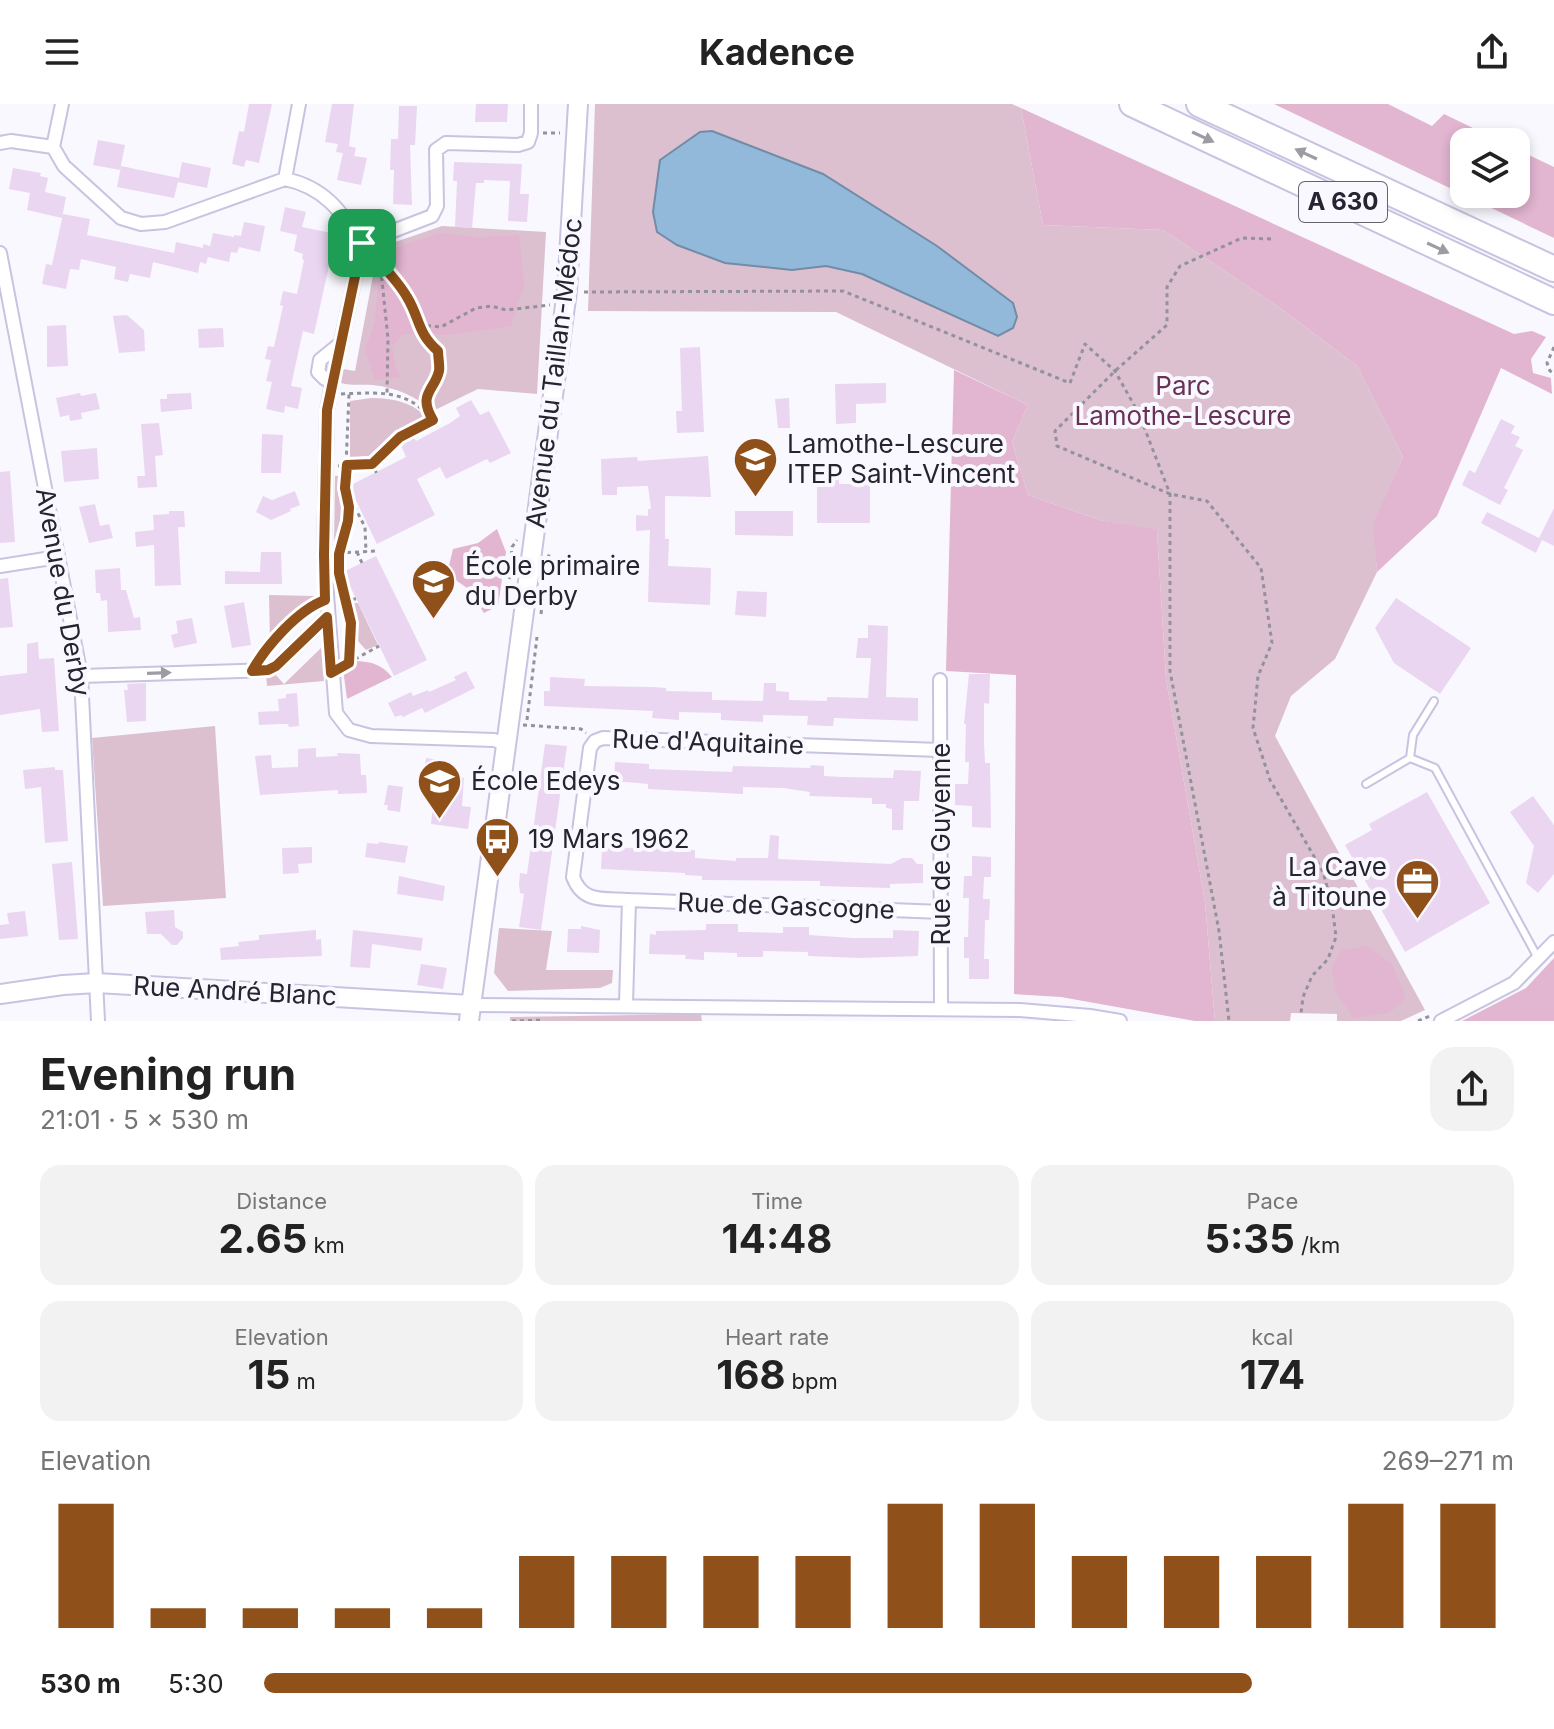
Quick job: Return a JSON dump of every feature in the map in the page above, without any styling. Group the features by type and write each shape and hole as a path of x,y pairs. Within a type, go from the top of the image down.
{"highway":[{"name":"A 630","path":"1132,104 1554,302"},
{"name":"A 630","path":"1199,104 1554,269"}],"street":[{"path":"62,104 53,147 64,166 121,218 141,224 165,222 285,179 306,183 345,217 362,243 341,343 325,354 317,366 321,377 333,378 324,585 336,713 349,730 371,736 494,740 506,744"},
{"path":"285,179 299,104"},
{"path":"362,243 432,216 437,206 436,150 441,145 518,145 528,142 531,104"},
{"name":"Avenue du Taillan-Médoc","path":"470,1013 567,291 578,104"},
{"path":"0,143 11,141 53,147"},
{"name":"Avenue du Derby","path":"0,253 5,304 81,676 98,1021"},
{"path":"0,566 58,557"},
{"path":"81,676 268,670 327,617"},
{"name":"Rue de Guyenne","path":"940,680 941,1009"},
{"name":"Rue d'Aquitaine","path":"629,900 589,897 577,888 573,877 590,748 595,741 603,738 940,750"},
{"path":"626,1004 629,900"},
{"name":"Rue de Gascogne","path":"629,900 942,912"},
{"path":"1441,1021 1514,983 1554,942"},
{"name":"Rue André Blanc","path":"0,994 97,983 470,1013"},
{"path":"470,1013 626,1004 1045,1011 1120,1021"}],"lane":[{"path":"1410,758 1413,735 1434,701"},
{"path":"1366,784 1410,758"},
{"path":"1410,758 1435,768 1539,960"}],"path":[{"path":"531,133 577,134"},
{"path":"1271,239 1242,238 1180,266 1167,287 1167,325 1055,431 1057,446 1170,494 1207,501 1261,568 1272,643 1258,676 1253,728 1270,780 1323,872 1336,937 1328,959 1312,976 1303,997 1301,1013"},
{"path":"362,243 407,297 424,339 438,351 439,371 429,388 427,399 429,414"},
{"path":"380,261 388,339 387,393"},
{"path":"579,292 843,291 1070,383 1085,344 1115,371 1139,414 1170,494 1170,671 1219,931 1229,1021"},
{"path":"419,325 441,327 476,308 491,306 506,310 550,305"},
{"path":"1554,347 1548,367 1554,373"},
{"path":"330,395 387,393 403,397 429,414 439,429"},
{"path":"339,563 349,507 345,488 349,394"},
{"path":"327,467 372,464 400,437 433,420"},
{"path":"372,464 377,474"},
{"path":"345,488 365,527 366,552"},
{"path":"339,554 376,551"},
{"path":"357,552 362,563"},
{"path":"339,573 351,623 349,663"},
{"path":"252,671 262,653 308,608 325,600"},
{"path":"331,673 379,646"},
{"path":"329,652 364,655"},
{"path":"511,715 524,726 581,729 595,741"}],"green space":[{"name":"Parc Lamothe-Lescure","path":"595,104 1012,104 1021,108 1043,225 1163,230 1280,308 1357,366 1403,457 1374,524 1377,572 1335,659 1291,696 1275,736 1425,1010 1401,1021 1337,1021 1337,1014 1291,1013 1290,1021 1215,1021 1205,902 1166,679 1157,531 1100,520 1028,495 1012,442 1028,405 836,312 588,311"},
{"path":"442,226 546,232 537,394 478,389 433,411 398,391 373,385 341,383 343,369 355,371 375,265 364,262 366,252"},
{"path":"371,398 402,402 428,419 401,432 377,455 350,458 350,401"},
{"path":"344,475 345,523 339,547 334,547 335,476"},
{"path":"269,595 315,596 315,601 270,643"},
{"path":"349,603 358,603 378,645 366,650 358,641 353,641"},
{"path":"322,647 324,681 267,686 266,674 275,674 284,684"},
{"path":"215,726 226,898 103,906 92,738"},
{"path":"499,928 552,931 546,970 613,970 612,983 600,988 508,991 494,973"},
{"path":"701,1014 702,1021 510,1021 510,1017"}],"shaded area":[{"path":"1274,104 1388,104 1432,126 1444,114 1473,128 1450,128 1450,188"},
{"path":"1021,108 1514,334 1532,331 1546,337 1531,359 1533,373 1551,378 1552,394 1501,368 1437,516 1377,572 1373,524 1403,457 1357,366 1280,308 1163,230 1043,225"},
{"path":"1530,156 1554,167 1554,238 1491,208 1530,208"},
{"path":"441,233 478,237 519,235 524,285 511,326 446,335 403,334 392,347 395,366 401,377 375,380 365,350 375,321 378,283 376,254"},
{"path":"954,370 1028,405 1012,442 1028,495 1100,520 1157,530 1166,679 1205,902 1215,1021 1195,1021 1061,997 1014,994 1016,675 946,671"},
{"path":"497,529 506,552 498,606 484,613 467,588 447,574 453,549 478,543"},
{"path":"357,661 377,665 392,677 347,699 343,669"},
{"path":"1367,946 1392,964 1406,998 1389,1013 1353,1018 1336,992 1331,968 1342,950"},
{"path":"1554,958 1554,1021 1462,1021 1526,988"}],"water":[{"path":"712,131 823,174 937,246 1013,303 1017,317 1013,328 998,336 862,274 826,266 792,270 725,263 677,245 657,232 653,212 660,160 700,132"}],"building":[{"path":"249,104 272,104 259,163 246,160 244,167 232,164 239,131 244,132"},
{"path":"332,104 354,104 349,146 356,148 354,156 367,158 361,185 337,180 343,153 336,152 338,144 325,142"},
{"path":"476,104 508,104 507,122 475,122"},
{"path":"399,106 417,106 415,145 410,145 412,205 393,204 391,139 398,139"},
{"path":"98,140 125,145 120,170 93,165"},
{"path":"182,162 211,168 207,188 178,182"},
{"path":"454,162 522,164 520,194 529,194 527,222 508,221 510,181 484,180 484,183 476,183 472,228 455,227 457,181 453,181"},
{"path":"121,166 179,178 174,198 117,187"},
{"path":"13,168 41,173 40,176 48,178 45,192 66,197 62,218 27,210 30,193 9,189"},
{"path":"285,207 306,212 302,227 336,234 314,334 303,331 297,358 291,386 302,388 298,409 285,406 284,413 266,409 272,382 266,381 271,360 265,359 268,346 274,347 283,291 297,294 304,260 303,254 294,251 297,235 280,231"},
{"path":"63,214 90,219 87,235 174,253 176,242 203,248 203,244 210,246 213,233 241,236 244,222 265,226 260,252 239,247 237,253 231,252 229,262 208,257 206,264 200,262 198,273 153,262 150,278 130,274 128,282 114,279 116,267 81,259 79,270 70,269 66,289 42,284 46,264 52,265"},
{"path":"127,315 144,330 145,351 119,353 113,316"},
{"path":"66,325 68,366 47,367 47,326"},
{"path":"223,328 224,347 199,348 198,329"},
{"path":"700,347 704,432 677,433 676,411 682,411 680,348"},
{"path":"886,383 886,403 856,404 856,423 836,424 835,384"},
{"path":"80,393 81,396 96,393 100,409 81,413 82,419 70,421 69,415 60,417 56,398"},
{"path":"191,393 192,409 161,412 160,399 167,399 167,394"},
{"path":"789,398 790,428 778,428 775,399"},
{"path":"471,400 480,415 489,411 511,453 490,463 487,459 446,479 440,467 417,479 435,515 377,544 349,486 406,457 400,443 413,436 416,441 450,423 460,416 456,408"},
{"path":"1501,419 1515,426 1511,433 1520,437 1515,446 1523,450 1504,488 1508,490 1500,505 1462,485 1469,470 1475,473"},
{"path":"159,423 163,455 155,456 157,487 138,488 137,476 145,476 141,424"},
{"path":"262,434 283,435 281,473 261,473"},
{"path":"97,448 99,479 64,482 61,451"},
{"path":"708,456 711,497 665,496 665,539 669,539 668,566 711,568 710,605 648,602 650,530 636,531 636,515 648,516 648,509 651,509 648,486 617,487 617,495 602,495 601,459 637,457 638,461"},
{"path":"839,465 839,484 870,484 870,523 817,523 817,466"},
{"path":"10,471 15,542 0,543 0,472"},
{"path":"295,491 300,505 291,511 271,520 256,512 263,496 272,500"},
{"path":"95,504 100,526 109,524 113,538 89,543 79,507"},
{"path":"1554,508 1554,546 1542,540 1536,553 1481,523 1487,512 1539,538"},
{"path":"169,511 184,511 185,527 178,527 181,585 155,586 154,545 136,547 135,532 154,530 153,515 169,514"},
{"path":"735,511 793,511 793,536 735,535"},
{"path":"261,552 281,552 282,584 225,584 225,571 260,572"},
{"path":"376,556 427,660 394,676 343,572"},
{"path":"120,568 121,590 126,590 134,618 140,617 141,630 108,632 107,600 101,601 100,593 96,593 95,570"},
{"path":"8,578 13,627 0,628 0,579"},
{"path":"737,591 767,592 766,617 735,615"},
{"path":"1396,598 1471,648 1440,694 1394,663 1375,628"},
{"path":"244,602 251,645 232,648 224,606"},
{"path":"192,618 197,643 174,648 171,635 178,633 176,621"},
{"path":"868,625 888,626 886,697 918,698 918,721 834,718 833,726 827,726 807,725 808,716 763,715 763,722 721,720 721,713 679,712 679,720 652,718 653,711 544,706 544,691 550,691 550,677 585,679 584,686 712,692 712,700 763,701 764,683 776,683 776,691 789,692 789,700 868,698 871,658 856,658 858,638 868,638"},
{"path":"38,642 39,659 54,658 59,731 42,732 40,709 0,715 0,676 27,673 27,644"},
{"path":"466,671 475,688 425,713 422,708 403,717 395,717 388,703 411,692 413,696 429,692 456,680 454,677"},
{"path":"969,674 990,674 989,704 984,703 984,743 985,763 990,763 991,828 972,827 972,806 955,805 955,784 968,784 969,762 965,762 964,724"},
{"path":"146,683 146,721 127,722 124,690 128,690 127,684"},
{"path":"297,693 299,726 259,725 258,712 279,711 278,699"},
{"path":"545,744 567,746 541,930 519,927 524,894 520,893 519,884 520,873 527,874"},
{"path":"316,748 316,757 338,756 337,753 360,754 361,775 366,775 367,793 338,794 338,790 260,795 255,756 271,755 272,768 298,767 298,749"},
{"path":"426,758 447,761 445,775 464,778 462,806 471,807 468,829 431,824 435,786 422,784"},
{"path":"615,762 649,764 649,769 732,772 733,766 810,768 811,765 824,766 824,776 843,777 893,778 894,770 921,771 919,801 904,801 903,830 892,830 892,809 886,808 886,804 872,804 872,798 809,796 810,792 783,788 743,787 743,794 648,789 648,784 614,781"},
{"path":"55,767 55,770 63,770 68,841 45,843 41,787 25,789 23,770"},
{"path":"388,785 403,787 400,812 387,810 388,805 384,805"},
{"path":"1427,792 1490,903 1405,952 1345,845 1372,830 1369,824"},
{"path":"1533,796 1554,825 1554,874 1538,893 1526,883 1534,846 1510,812"},
{"path":"770,835 779,836 778,859 891,864 902,858 912,858 917,864 923,864 923,883 890,884 890,888 820,886 820,881 702,880 702,876 685,873 601,869 602,847 695,850 695,858 736,861 736,858 768,858"},
{"path":"367,843 408,846 405,863 365,857"},
{"path":"312,847 312,863 298,864 299,873 283,874 282,848"},
{"path":"972,856 991,857 991,877 984,877 983,899 990,899 989,920 985,920 984,959 989,959 989,979 969,979 969,958 964,958 969,898 963,898 964,876 972,876"},
{"path":"72,862 78,939 59,940 52,864"},
{"path":"399,876 445,886 443,901 397,894"},
{"path":"174,910 175,927 183,932 183,938 177,945 172,945 161,934 147,934 145,912"},
{"path":"25,911 28,936 0,939 0,925 9,924 7,913"},
{"path":"706,924 738,924 738,932 783,933 783,927 809,927 809,935 853,938 893,938 893,930 919,931 918,956 860,958 763,951 763,957 737,957 737,953 704,952 704,960 685,959 686,955 649,954 650,934 656,935 656,931 706,930"},
{"path":"581,926 600,930 599,953 567,952 568,929 581,929"},
{"path":"316,930 316,940 321,939 322,956 221,960 220,948 259,940 259,935"},
{"path":"353,930 423,938 421,951 372,944 370,968 350,967"},
{"path":"421,964 447,968 443,989 417,985"}],"place":[{"name":"Lamothe-Lescure ITEP Saint-Vincent","path":"756,498"},
{"name":"École primaire du Derby","path":"434,620"},
{"name":"École Edeys","path":"440,820"},
{"name":"19 Mars 1962","path":"497,878"},
{"name":"La Cave à Titoune","path":"1418,921"}],"route":[{"path":"362,243 384,265 407,297 424,339 438,351 439,371 429,388 427,399 433,420 400,437 372,464 347,465 345,488 348,521 339,554 339,573 351,623 349,663 331,673 327,617 276,666 252,671 262,653 308,608 325,600 327,410 362,243"}]}
